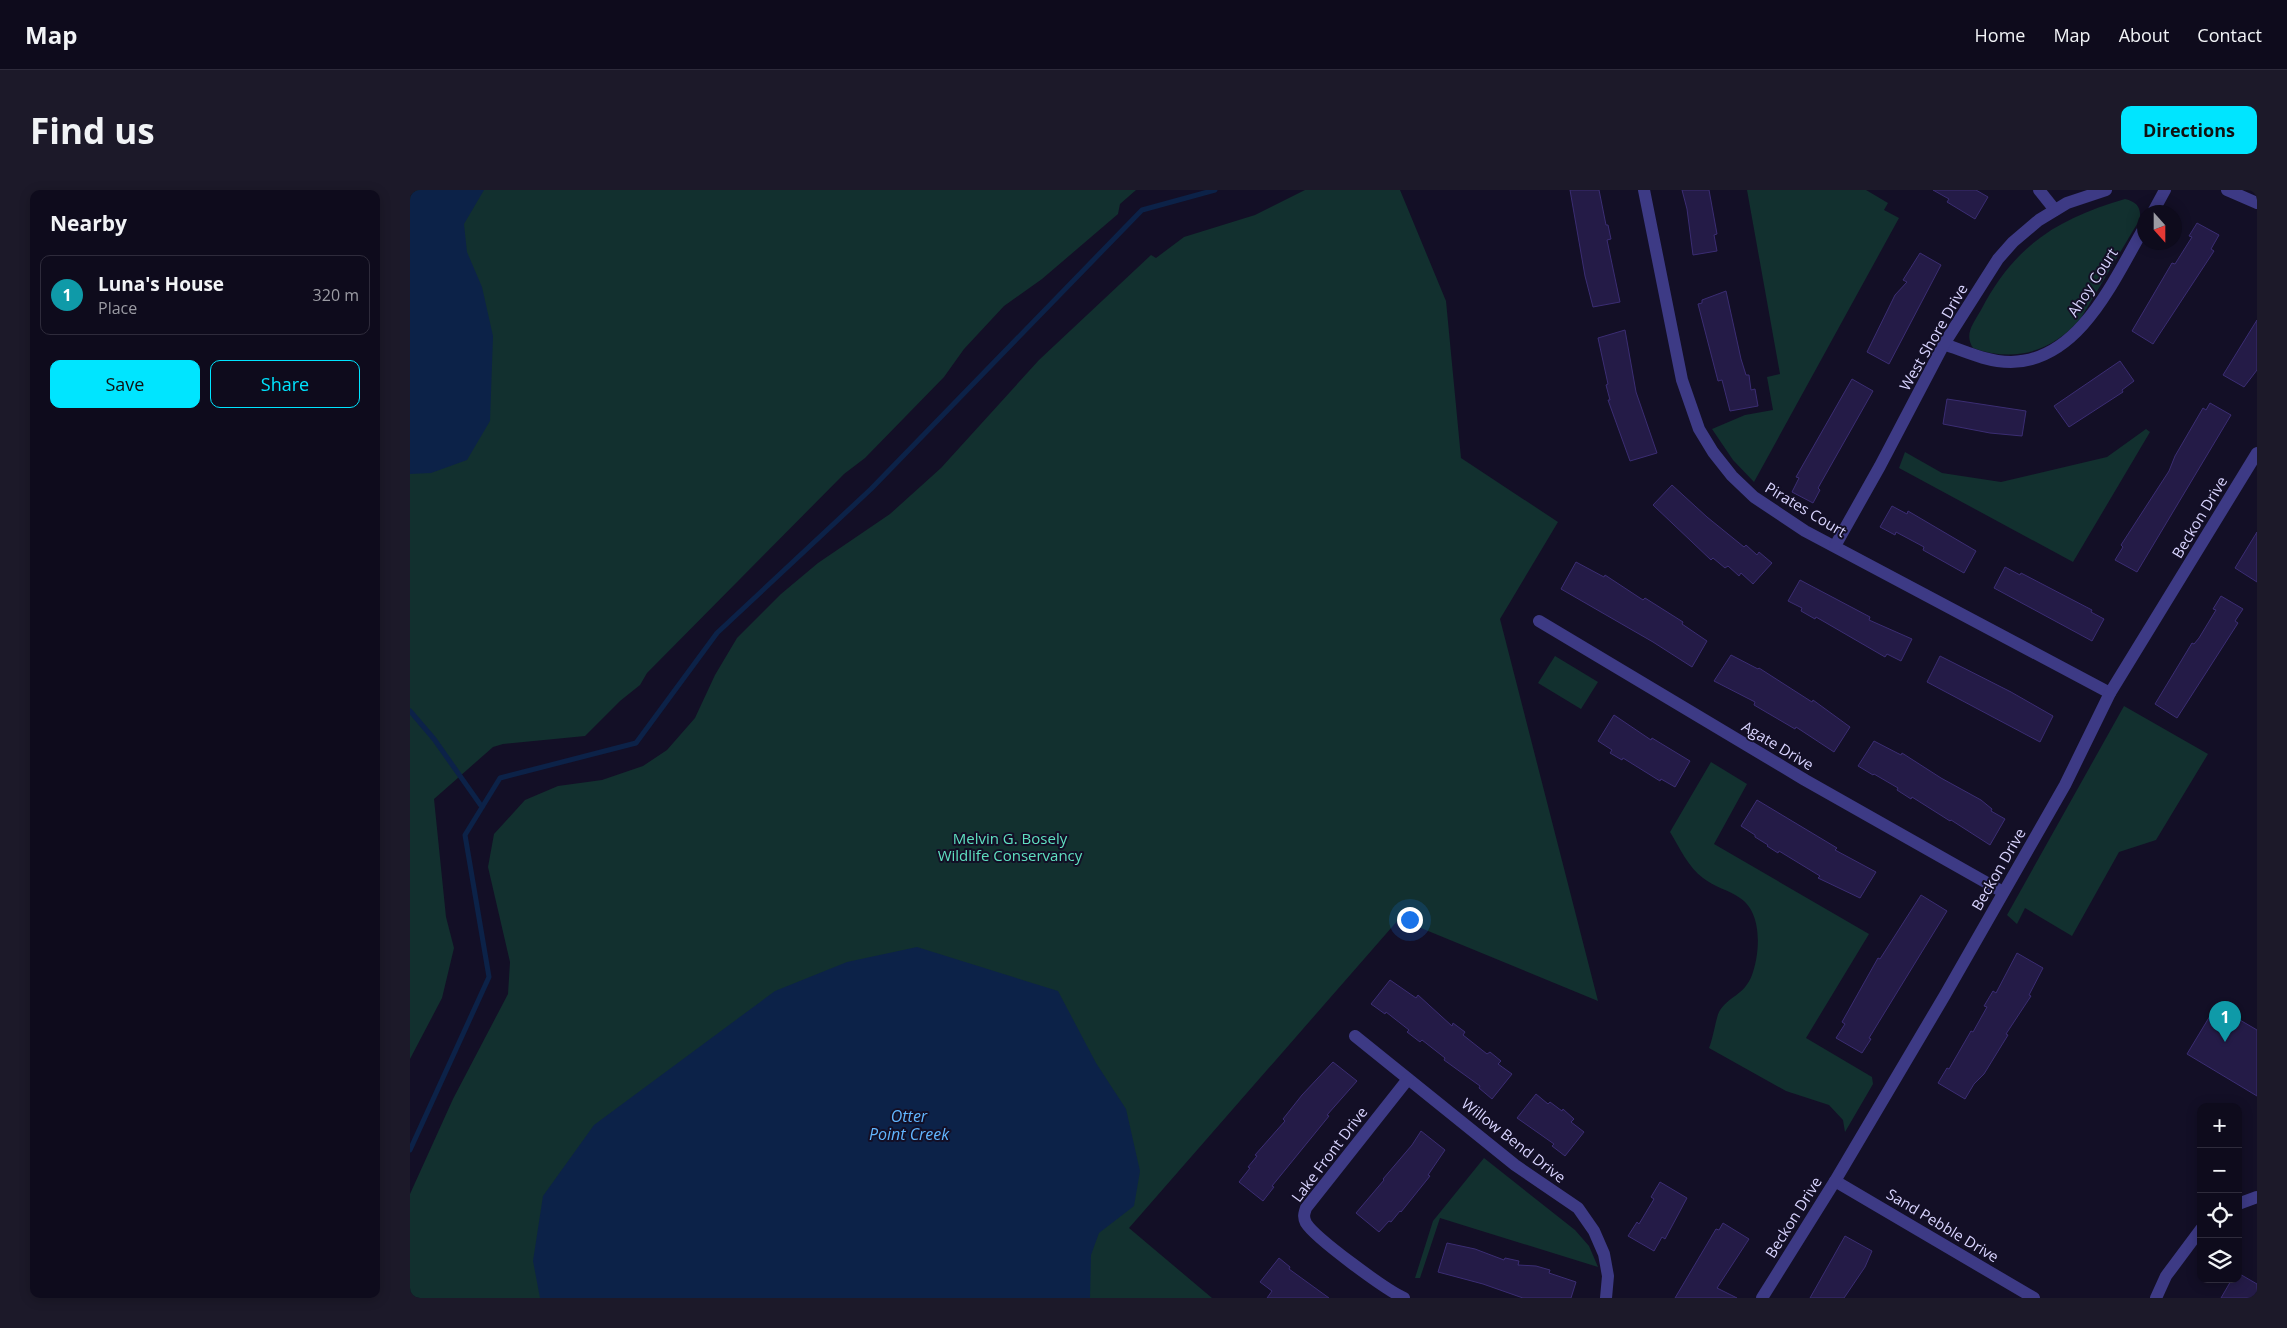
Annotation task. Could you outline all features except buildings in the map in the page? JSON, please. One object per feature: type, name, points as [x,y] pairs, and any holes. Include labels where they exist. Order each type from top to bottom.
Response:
[{"type":"street","name":"Pirates Court","points":[[1644,190],[1682,380],[1699,429],[1713,452],[1732,476],[1754,497],[1783,518],[2110,693]]},
{"type":"street","points":[[2039,190],[2055,210]]},
{"type":"street","name":"West Shore Drive","points":[[1834,546],[1880,466],[1944,344],[1998,259],[2019,236],[2038,220],[2074,200],[2106,190]]},
{"type":"street","points":[[2157,205],[2165,190]]},
{"type":"street","points":[[2228,190],[2257,203]]},
{"type":"street","name":"Ahoy Court","points":[[1944,344],[1988,359],[2011,362],[2034,358],[2068,341],[2086,323],[2137,239]]},
{"type":"street","name":"Beckon Drive","points":[[1762,1298],[1835,1180],[2065,785],[2110,693],[2257,453]]},
{"type":"street","name":"Agate Drive","points":[[1539,621],[1804,780],[2003,892]]},
{"type":"street","name":"Willow Bend Drive","points":[[1355,1036],[1514,1165],[1578,1208],[1594,1231],[1604,1254],[1608,1276],[1606,1298]]},
{"type":"street","name":"Lake Front Drive","points":[[1404,1298],[1375,1280],[1318,1236],[1306,1224],[1304,1216],[1306,1208],[1351,1148],[1408,1079]]},
{"type":"street","name":"Sand Pebble Drive","points":[[1835,1180],[2034,1298]]},
{"type":"street","points":[[2242,1203],[2257,1197]]},
{"type":"street","points":[[2156,1298],[2166,1276],[2197,1234]]},
{"type":"green space","points":[[410,190],[1136,190],[1120,204],[1118,214],[1042,279],[1004,306],[964,349],[944,377],[865,458],[844,474],[647,673],[640,685],[620,701],[585,736],[503,744],[493,747],[434,799],[446,917],[454,948],[442,998],[410,1059]]},
{"type":"green space","name":"Melvin G. Bosely Wildlife Conservancy","points":[[1305,190],[1400,190],[1446,301],[1461,458],[1558,522],[1500,619],[1598,1001],[1399,919],[1129,1228],[1212,1298],[410,1298],[410,1194],[453,1099],[508,994],[510,962],[488,867],[494,834],[525,800],[558,786],[602,780],[643,766],[667,750],[695,718],[715,675],[737,638],[781,594],[818,563],[890,514],[941,468],[1039,360],[1151,255],[1156,258],[1184,237],[1255,215]]},
{"type":"green space","points":[[1747,190],[1866,190],[1888,203],[1884,210],[1899,218],[1754,482],[1733,460],[1712,429],[1745,415],[1773,410],[1767,377],[1780,374]]},
{"type":"green space","points":[[2125,199],[2133,202],[2137,206],[2137,224],[2081,318],[2058,339],[2032,351],[2004,354],[1973,348],[1970,343],[1969,334],[1973,324],[1994,287],[2008,268],[2040,238],[2059,226],[2101,207]]},
{"type":"green space","points":[[2146,429],[2150,432],[2073,562],[1899,468],[1905,452],[1942,473],[2001,482],[2107,457]]},
{"type":"green space","points":[[1555,656],[1598,682],[1581,709],[1538,683]]},
{"type":"green space","points":[[2124,706],[2208,754],[2156,840],[2119,852],[2072,936],[2025,908],[2017,924],[2007,915]]},
{"type":"green space","points":[[1711,762],[1747,784],[1714,844],[1869,934],[1806,1038],[1872,1077],[1873,1084],[1845,1132],[1843,1120],[1829,1105],[1786,1091],[1709,1048],[1719,1012],[1749,982],[1755,966],[1758,945],[1756,923],[1753,913],[1747,905],[1736,895],[1712,884],[1698,874],[1670,832]]},
{"type":"green space","points":[[1484,1158],[1575,1230],[1589,1246],[1598,1267],[1440,1218],[1420,1278],[1415,1278],[1433,1221]]},
{"type":"water","points":[[410,190],[484,190],[464,224],[467,252],[482,287],[493,336],[490,421],[467,460],[431,473],[410,474]]},
{"type":"water","name":"Otter Point Creek","points":[[917,947],[1058,991],[1096,1063],[1126,1109],[1140,1171],[1134,1206],[1099,1233],[1091,1255],[1090,1298],[540,1298],[533,1261],[543,1196],[594,1125],[775,991],[847,962]]},
{"type":"waterway","points":[[410,1150],[489,977],[465,835],[500,778],[636,743],[717,633],[871,489],[1142,210],[1215,190]]},
{"type":"waterway","points":[[410,711],[434,739],[482,807]]},
{"type":"place","name":"Luna's House","points":[[2225,1042]]}]
